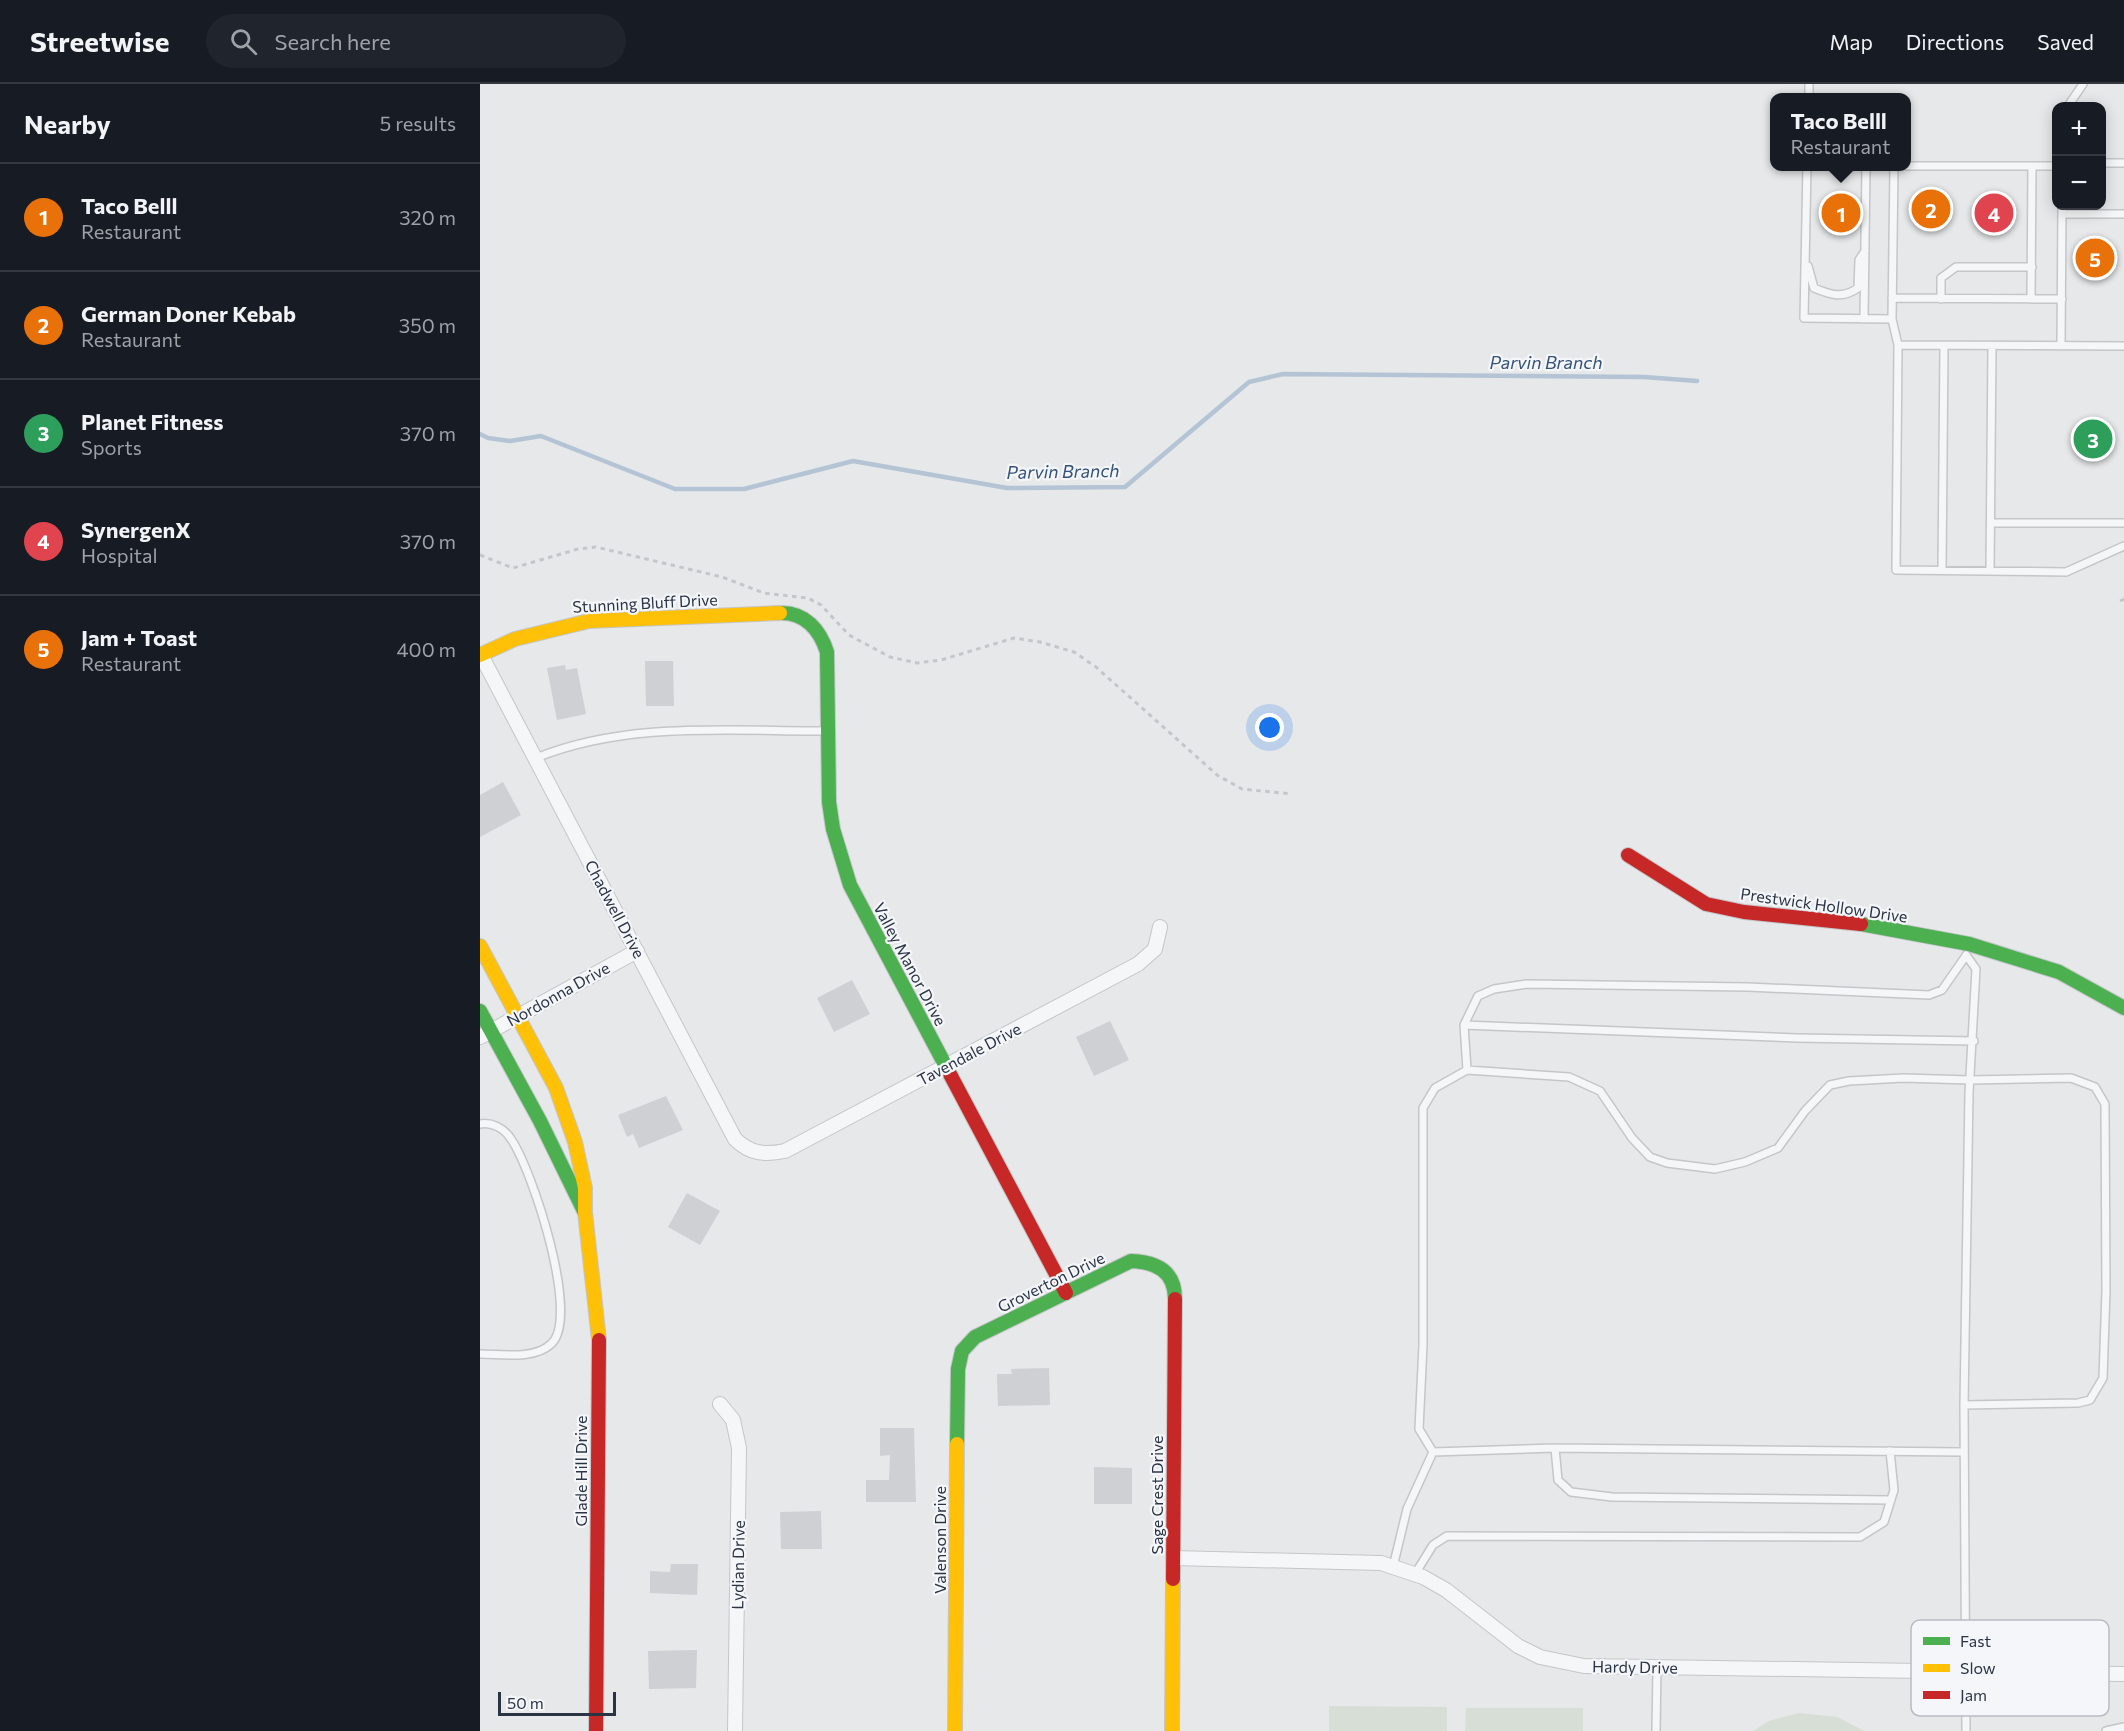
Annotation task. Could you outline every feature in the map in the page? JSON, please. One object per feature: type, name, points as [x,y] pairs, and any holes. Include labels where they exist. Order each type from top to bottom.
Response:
[{"type":"street","name":"Stunning Bluff Drive","points":[[481,655],[515,639],[589,621],[788,613],[815,625]]},
{"type":"street","name":"Valley Manor Drive","points":[[815,625],[823,637],[827,652],[829,802],[833,829],[850,885],[1066,1293]]},
{"type":"street","name":"Chadwell Drive","points":[[481,655],[735,1139],[744,1148],[758,1153]]},
{"type":"street","name":"Prestwick Hollow Drive","points":[[1628,855],[1706,904],[1744,912],[1861,924],[2059,972],[2124,1008]]},
{"type":"street","name":"Tavendale Drive","points":[[758,1153],[785,1151],[1138,964],[1155,949],[1160,927]]},
{"type":"street","name":"Glade Hill Drive","points":[[480,946],[556,1088],[565,1111],[585,1188],[585,1212],[592,1257],[599,1336],[596,1731]]},
{"type":"street","name":"Nordonna Drive","points":[[485,1034],[637,951]]},
{"type":"street","name":"Glade Hill Drive","points":[[480,1011],[485,1034],[540,1121],[585,1212]]},
{"type":"street","name":"Groverton Drive","points":[[962,1351],[975,1337],[1131,1261],[1148,1261],[1161,1265]]},
{"type":"street","name":"Sage Crest Drive","points":[[1161,1265],[1170,1274],[1176,1288],[1172,1731]]},
{"type":"street","name":"Valenson Drive","points":[[955,1731],[958,1369],[962,1351]]},
{"type":"street","name":"Lydian Drive","points":[[720,1404],[734,1420],[740,1448],[735,1731]]},
{"type":"street","name":"Hardy Drive","points":[[1173,1558],[1357,1561],[1393,1567],[1415,1574],[1446,1590],[1518,1646],[1540,1657],[1584,1666],[1911,1671]]},
{"type":"street","name":"Hardy Drive","points":[[2109,1674],[2124,1674]]},
{"type":"lane","points":[[2071,102],[2083,84]]},
{"type":"lane","points":[[2106,163],[2124,164]]},
{"type":"lane","points":[[1911,166],[2052,166]]},
{"type":"lane","points":[[2031,299],[2032,166]]},
{"type":"lane","points":[[1807,171],[1804,318],[1892,319]]},
{"type":"lane","points":[[1864,319],[1866,171]]},
{"type":"lane","points":[[1894,171],[1892,319],[1898,345],[1896,570],[2066,572],[2124,546]]},
{"type":"lane","points":[[2061,346],[2062,210]]},
{"type":"lane","points":[[2101,210],[2124,214]]},
{"type":"lane","points":[[1806,258],[1814,288],[1832,296],[1848,295],[1858,288],[1859,260],[1865,250]]},
{"type":"lane","points":[[1941,299],[1941,278],[1956,267],[2032,267]]},
{"type":"lane","points":[[1892,298],[2061,299]]},
{"type":"lane","points":[[1898,345],[2124,346]]},
{"type":"lane","points":[[1942,570],[1944,346]]},
{"type":"lane","points":[[1990,571],[1992,346]]},
{"type":"lane","points":[[1991,523],[2124,523]]},
{"type":"lane","points":[[536,758],[582,741],[619,735],[729,731],[828,731]]},
{"type":"lane","points":[[1467,1070],[1464,1025],[1478,996],[1494,989],[1527,984],[1748,987],[1929,995],[1942,990],[1967,951]]},
{"type":"lane","points":[[1966,1620],[1964,1405],[1970,1080],[1974,1041],[1976,969],[1967,951]]},
{"type":"lane","points":[[1464,1025],[1797,1038],[1974,1041]]},
{"type":"lane","points":[[1433,1452],[1419,1429],[1423,1345],[1423,1108],[1435,1088],[1467,1070],[1569,1077],[1600,1090],[1632,1138],[1650,1157],[1667,1163],[1715,1169],[1745,1162],[1778,1148],[1805,1111],[1830,1085],[1850,1081],[1903,1078],[1970,1080],[2071,1078],[2095,1087],[2105,1104],[2106,1291],[2103,1378],[2090,1400],[2078,1403],[1964,1405]]},
{"type":"lane","points":[[480,1124],[494,1125],[512,1139],[541,1205],[555,1264],[559,1332],[550,1346],[534,1353],[480,1354]]},
{"type":"lane","points":[[1433,1452],[1555,1448],[1964,1452]]},
{"type":"lane","points":[[1555,1448],[1558,1480],[1570,1492],[1612,1497],[1891,1500]]},
{"type":"lane","points":[[1415,1574],[1433,1545],[1447,1536],[1860,1537],[1884,1522],[1894,1490],[1890,1451]]},
{"type":"lane","points":[[1393,1567],[1407,1509],[1433,1452]]},
{"type":"lane","points":[[1656,1731],[1657,1667]]},
{"type":"lane","points":[[2106,1731],[2124,1727]]},
{"type":"path","points":[[480,555],[513,568],[578,549],[596,547],[722,577],[764,593],[808,598],[820,605],[849,634],[869,647],[890,657],[917,663],[941,660],[1014,638],[1040,642],[1074,652],[1096,667],[1217,775],[1242,789],[1292,794]]},
{"type":"shaded area","points":[[1329,1706],[1447,1707],[1447,1731],[1329,1731]]},
{"type":"shaded area","points":[[1466,1708],[1583,1708],[1583,1731],[1465,1731]]},
{"type":"shaded area","points":[[1799,1713],[1837,1717],[1864,1731],[1753,1731],[1769,1721]]},
{"type":"building","points":[[645,661],[673,661],[674,706],[646,706]]},
{"type":"building","points":[[565,665],[566,670],[577,668],[586,714],[557,720],[547,668]]},
{"type":"building","points":[[503,782],[521,815],[480,837],[480,795]]},
{"type":"building","points":[[852,980],[870,1014],[834,1032],[817,998]]},
{"type":"building","points":[[1110,1021],[1129,1060],[1094,1076],[1076,1037]]},
{"type":"building","points":[[666,1096],[683,1130],[639,1148],[633,1134],[627,1137],[618,1115]]},
{"type":"building","points":[[687,1193],[720,1211],[700,1245],[668,1227]]},
{"type":"building","points":[[1049,1368],[1050,1405],[998,1406],[997,1374],[1012,1374],[1011,1369]]},
{"type":"building","points":[[880,1428],[914,1428],[916,1502],[866,1502],[866,1480],[889,1480],[890,1455],[880,1456]]},
{"type":"building","points":[[1094,1467],[1132,1468],[1132,1504],[1094,1504]]},
{"type":"building","points":[[821,1511],[822,1549],[781,1549],[780,1512]]},
{"type":"building","points":[[671,1564],[698,1564],[697,1595],[650,1593],[650,1571],[670,1572]]},
{"type":"building","points":[[697,1650],[696,1688],[649,1689],[648,1651]]},
{"type":"waterway","name":"Parvin Branch","points":[[480,434],[488,438],[510,441],[541,436],[675,489],[744,489],[853,461],[1007,488],[1125,487],[1249,382],[1283,374],[1644,377],[1697,381]]},
{"type":"traffic: fast","points":[[780,613],[789,613],[804,619],[816,630],[827,652],[829,802],[833,829],[850,885],[951,1076]]},
{"type":"traffic: fast","points":[[1861,924],[1969,944],[2059,972],[2124,1008]]},
{"type":"traffic: fast","points":[[480,1011],[540,1121],[584,1211]]},
{"type":"traffic: fast","points":[[957,1444],[958,1369],[962,1351],[975,1337],[1131,1261],[1156,1266],[1168,1275],[1172,1281],[1175,1299]]},
{"type":"traffic: slow","points":[[480,655],[515,639],[589,621],[780,613]]},
{"type":"traffic: slow","points":[[480,946],[556,1088],[575,1142],[585,1188],[585,1212],[599,1340]]},
{"type":"traffic: slow","points":[[955,1731],[957,1444]]},
{"type":"traffic: slow","points":[[1172,1731],[1173,1579]]},
{"type":"traffic: jam","points":[[1628,855],[1706,904],[1744,912],[1861,924]]},
{"type":"traffic: jam","points":[[951,1076],[1066,1293]]},
{"type":"traffic: jam","points":[[1173,1579],[1175,1299]]},
{"type":"traffic: jam","points":[[596,1731],[599,1340]]},
{"type":"place","name":"German Doner Kebab","points":[[1931,209]]},
{"type":"place","name":"Taco Belll","points":[[1841,213]]},
{"type":"place","name":"SynergenX","points":[[1994,213]]},
{"type":"place","name":"Jam + Toast","points":[[2095,258]]},
{"type":"place","name":"Planet Fitness","points":[[2093,439]]}]
